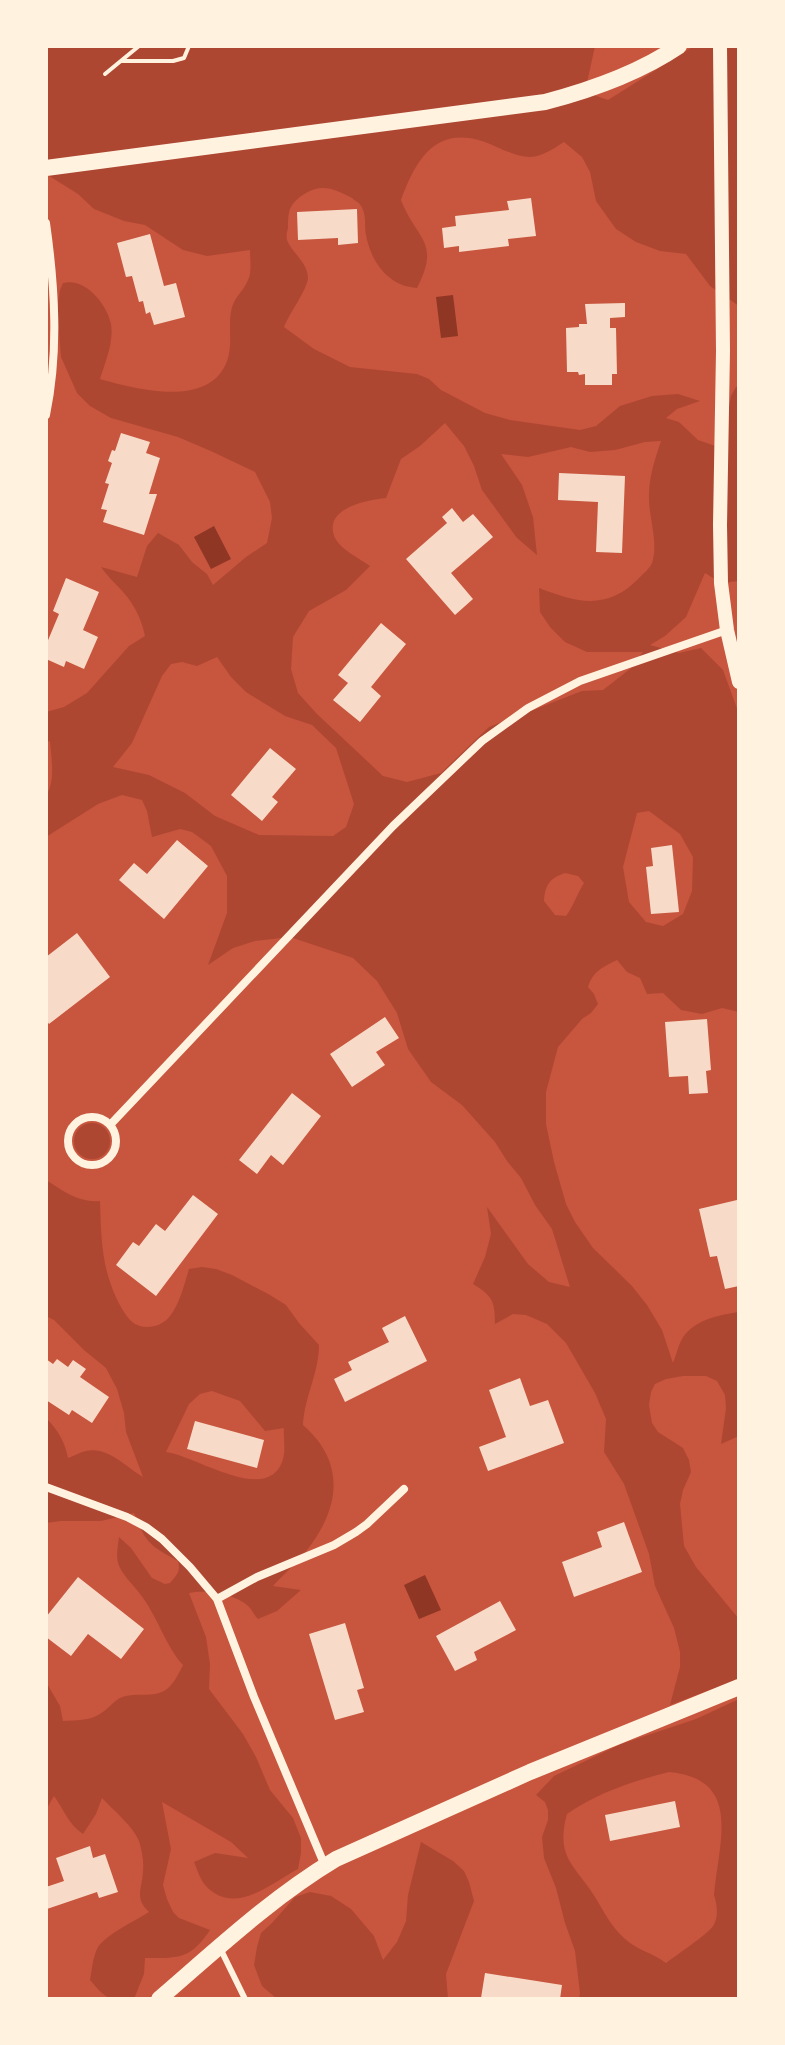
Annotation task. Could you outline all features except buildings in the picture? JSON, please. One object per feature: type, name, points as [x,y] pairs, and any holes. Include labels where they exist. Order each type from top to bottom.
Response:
[{"type":"main road","points":[[46,168],[545,102],[584,92],[647,65],[679,46]]},
{"type":"main road","points":[[159,1999],[266,1907],[336,1859],[530,1772],[739,1687]]},
{"type":"street","points":[[720,46],[723,351],[721,583],[727,630],[739,682]]},
{"type":"street","points":[[46,223],[52,262],[55,333],[46,415]]},
{"type":"street","points":[[110,1125],[393,826],[482,741],[528,708],[580,681],[727,630]]},
{"type":"street","points":[[98,1118],[110,1125],[116,1141],[111,1156],[97,1165],[89,1165],[74,1157],[70,1151],[69,1136],[77,1123],[83,1119],[98,1118]]},
{"type":"street","points":[[46,1487],[146,1527],[190,1567],[217,1599],[254,1697],[325,1866]]},
{"type":"street","points":[[217,1599],[257,1577],[334,1545],[367,1524],[404,1489]]},
{"type":"lane","points":[[219,1947],[245,1999]]},
{"type":"path","points":[[105,74],[139,46]]},
{"type":"path","points":[[122,61],[173,61],[184,58],[189,46]]},
{"type":"shaded area","points":[[46,46],[595,46],[585,92],[608,100],[694,46],[739,46],[739,306],[710,286],[686,254],[660,251],[636,242],[616,229],[596,201],[590,172],[582,157],[564,142],[543,154],[530,157],[465,138],[439,143],[429,151],[413,173],[401,200],[427,250],[424,272],[417,288],[398,283],[382,271],[368,245],[363,209],[352,198],[324,188],[312,190],[293,203],[289,211],[287,238],[308,278],[284,327],[314,349],[350,367],[417,374],[485,413],[510,420],[580,430],[596,426],[620,406],[652,396],[678,394],[700,401],[677,409],[666,418],[679,422],[698,440],[721,448],[731,396],[739,386],[739,581],[721,583],[705,573],[686,617],[650,645],[679,653],[701,648],[723,670],[739,714],[739,1012],[722,1008],[702,1014],[681,1010],[663,993],[647,994],[640,978],[627,972],[617,960],[603,967],[588,987],[598,1004],[558,1047],[546,1092],[546,1124],[566,1204],[575,1222],[593,1248],[647,1305],[662,1330],[673,1363],[682,1339],[693,1327],[715,1317],[739,1312],[739,1436],[721,1444],[725,1395],[717,1381],[706,1376],[683,1376],[655,1384],[649,1405],[652,1423],[658,1432],[683,1448],[689,1460],[691,1472],[680,1504],[684,1546],[696,1567],[739,1619],[739,1679],[670,1705],[680,1667],[680,1652],[674,1628],[655,1586],[649,1554],[624,1484],[604,1452],[606,1419],[595,1393],[566,1343],[547,1324],[526,1315],[513,1314],[495,1324],[492,1300],[473,1284],[491,1234],[487,1207],[528,1264],[549,1282],[570,1287],[552,1229],[495,1142],[462,1105],[431,1082],[408,1049],[397,1013],[377,981],[353,958],[290,937],[255,941],[233,948],[208,965],[227,913],[227,876],[211,846],[192,832],[180,829],[152,837],[142,800],[122,795],[98,804],[46,837],[46,795],[52,769],[50,741],[46,742],[46,712],[64,707],[87,693],[129,646],[145,636],[131,603],[101,567],[137,577],[147,546],[158,533],[179,545],[192,562],[207,574],[213,585],[267,543],[272,518],[270,502],[255,472],[178,437],[111,418],[90,406],[77,393],[61,357],[57,307],[63,283],[71,282],[94,294],[109,316],[112,331],[110,345],[100,379],[170,392],[205,385],[218,376],[227,361],[231,312],[249,277],[250,250],[207,256],[183,250],[145,225],[124,221],[94,209],[78,194],[46,174]],"holes":[[[445,423],[464,446],[482,490],[517,538],[537,555],[533,517],[522,485],[501,454],[528,457],[571,447],[590,452],[615,450],[661,441],[649,488],[654,555],[648,569],[628,588],[604,599],[580,600],[539,588],[540,612],[565,642],[587,652],[643,652],[630,669],[603,690],[582,691],[489,727],[441,773],[407,782],[383,776],[317,714],[298,693],[291,669],[293,637],[309,611],[346,590],[370,566],[346,550],[335,538],[335,519],[348,508],[386,498],[401,459]],[[217,657],[246,692],[285,716],[312,725],[336,748],[354,804],[346,827],[333,836],[259,835],[215,816],[185,793],[149,775],[113,767],[132,743],[162,676],[171,664],[182,662],[197,666]],[[649,811],[680,834],[693,857],[692,891],[683,914],[663,926],[646,922],[629,902],[623,867],[637,813]],[[560,875],[578,876],[584,883],[566,916],[555,915],[544,901],[549,883]]]},
{"type":"shaded area","points":[[453,295],[458,336],[441,338],[436,297]]},
{"type":"shaded area","points":[[214,526],[231,559],[211,569],[194,537]]},
{"type":"shaded area","points":[[92,1123],[105,1128],[110,1141],[105,1154],[92,1159],[79,1154],[74,1141],[79,1128]]},
{"type":"shaded area","points":[[46,1180],[78,1198],[100,1201],[107,1272],[121,1308],[135,1324],[151,1327],[166,1320],[179,1300],[189,1269],[202,1267],[232,1275],[286,1305],[319,1345],[303,1425],[325,1451],[331,1465],[333,1494],[324,1524],[315,1539],[273,1586],[301,1590],[277,1611],[258,1619],[238,1599],[213,1592],[189,1593],[206,1637],[210,1664],[209,1689],[243,1734],[270,1790],[293,1818],[301,1838],[298,1869],[252,1895],[228,1898],[216,1894],[203,1883],[194,1862],[215,1853],[248,1858],[231,1842],[162,1802],[171,1849],[163,1885],[167,1899],[179,1918],[210,1930],[189,1952],[166,1958],[145,1958],[144,1974],[134,1999],[109,1997],[90,1980],[95,1954],[102,1942],[149,1912],[140,1898],[143,1868],[140,1845],[132,1829],[102,1798],[83,1834],[70,1822],[54,1796],[46,1810],[46,1682],[60,1706],[63,1721],[91,1718],[122,1697],[155,1694],[167,1689],[183,1665],[146,1602],[120,1567],[117,1557],[119,1537],[131,1548],[152,1578],[165,1584],[176,1575],[179,1564],[150,1542],[134,1513],[101,1521],[46,1523],[46,1418],[60,1436],[68,1458],[86,1451],[102,1452],[143,1477],[126,1432],[117,1389],[106,1368],[46,1316]],"holes":[[[212,1391],[240,1401],[265,1431],[284,1428],[284,1455],[275,1473],[263,1479],[247,1479],[166,1452],[189,1404],[200,1394]]]},
{"type":"shaded area","points":[[425,1575],[441,1610],[419,1619],[404,1585]]},
{"type":"shaded area","points":[[739,1699],[739,1999],[579,1999],[575,1951],[544,1858],[542,1837],[548,1810],[545,1802],[536,1795],[554,1776],[621,1744],[696,1719]],"holes":[[[669,1772],[693,1777],[708,1787],[717,1801],[721,1817],[714,1895],[717,1915],[710,1930],[666,1963],[629,1942],[611,1924],[569,1860],[565,1851],[564,1829],[567,1814],[616,1788]]]},
{"type":"shaded area","points":[[421,1842],[464,1871],[474,1901],[446,1974],[448,1999],[277,1999],[262,1986],[254,1965],[261,1933],[295,1897],[310,1892],[331,1896],[351,1909],[374,1936],[383,1960],[397,1942],[406,1921],[408,1895]]}]
